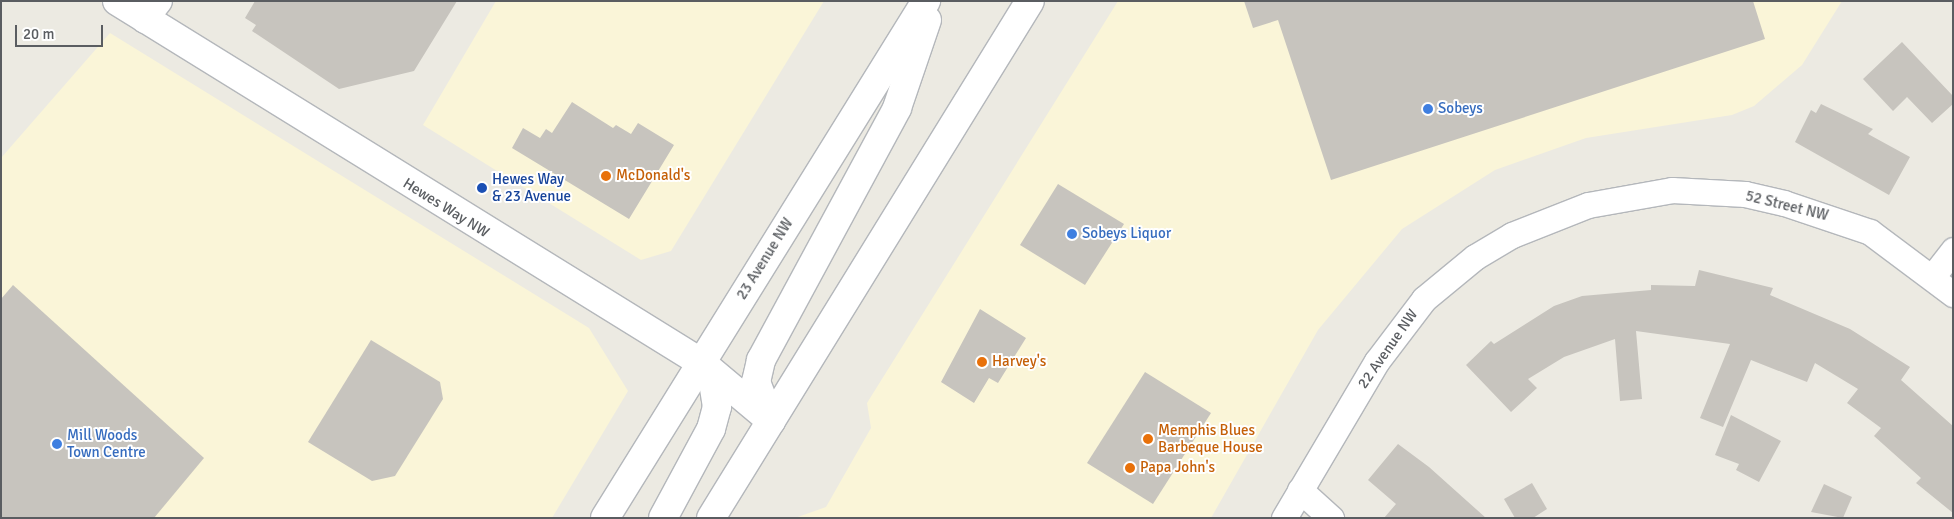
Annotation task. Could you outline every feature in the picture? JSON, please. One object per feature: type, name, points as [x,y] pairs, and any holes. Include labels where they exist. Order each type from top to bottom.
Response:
[{"type":"main road","name":"Hewes Way NW","points":[[117,1],[151,10],[702,362],[771,421]]},
{"type":"main road","name":"23 Avenue NW","points":[[605,518],[926,1]]},
{"type":"main road","points":[[771,421],[756,382],[761,360],[897,108],[934,1]]},
{"type":"main road","points":[[710,518],[1030,1]]},
{"type":"main road","points":[[663,518],[711,429],[717,407],[712,377],[702,362]]},
{"type":"street","name":"52 Street NW","points":[[1624,196],[1708,190],[1817,211],[1870,232],[1933,276],[1953,294]]},
{"type":"street","name":"22 Avenue NW","points":[[1284,518],[1390,340],[1424,300],[1475,258],[1512,235],[1624,196]]},
{"type":"street","points":[[1933,276],[1953,250]]},
{"type":"street","points":[[1300,490],[1331,518]]},
{"type":"shaded area","points":[[496,1],[824,1],[671,251],[641,260],[423,125]]},
{"type":"shaded area","points":[[1118,1],[1842,1],[1802,65],[1754,106],[1732,115],[1586,138],[1495,170],[1402,229],[1318,330],[1211,518],[795,518],[826,507],[871,428],[867,403]]},
{"type":"shaded area","points":[[110,33],[589,328],[628,391],[552,518],[1,518],[1,158]]},
{"type":"building","points":[[255,1],[457,1],[414,71],[339,89],[252,31],[256,25],[245,18]]},
{"type":"building","name":"Sobeys","points":[[1244,1],[1753,1],[1765,39],[1331,180],[1278,20],[1253,28]]},
{"type":"building","points":[[1902,42],[1953,96],[1953,104],[1932,123],[1907,97],[1893,111],[1863,79]]},
{"type":"building","name":"McDonald's","points":[[572,102],[613,128],[616,125],[631,134],[638,123],[674,145],[629,219],[512,148],[523,128],[540,138],[546,129],[552,133]]},
{"type":"building","points":[[1821,104],[1873,129],[1868,134],[1910,157],[1889,195],[1795,142],[1811,110],[1816,113]]},
{"type":"building","name":"Sobeys Liquor","points":[[1058,184],[1124,224],[1085,285],[1020,245]]},
{"type":"building","points":[[1699,270],[1773,288],[1770,295],[1850,329],[1910,367],[1901,380],[1953,426],[1953,513],[1916,483],[1921,478],[1874,436],[1881,428],[1847,403],[1858,389],[1815,363],[1807,382],[1751,360],[1723,427],[1700,418],[1730,344],[1636,331],[1642,399],[1620,401],[1615,339],[1564,357],[1528,379],[1537,388],[1511,412],[1466,365],[1491,341],[1494,344],[1554,306],[1582,296],[1651,290],[1651,285],[1695,286]]},
{"type":"building","points":[[13,285],[204,458],[154,518],[1,518],[1,299]]},
{"type":"building","name":"Harvey's","points":[[980,309],[1026,338],[998,383],[989,378],[974,403],[941,382]]},
{"type":"building","points":[[371,340],[440,382],[443,399],[395,476],[372,481],[308,442]]},
{"type":"building","points":[[1145,372],[1211,413],[1153,504],[1087,463]]},
{"type":"building","points":[[1731,415],[1781,441],[1759,482],[1736,470],[1739,464],[1715,455]]},
{"type":"building","points":[[1398,444],[1429,467],[1486,518],[1384,518],[1396,504],[1368,480]]},
{"type":"building","points":[[1532,483],[1547,509],[1533,518],[1515,518],[1504,499]]},
{"type":"building","points":[[1824,484],[1852,497],[1843,518],[1811,512]]},
{"type":"place","name":"Sobeys","points":[[1428,109]]},
{"type":"place","name":"McDonald's","points":[[606,176]]},
{"type":"place","name":"Hewes Way & 23 Avenue","points":[[482,188]]},
{"type":"place","name":"Sobeys Liquor","points":[[1072,234]]},
{"type":"place","name":"Harvey's","points":[[982,362]]},
{"type":"place","name":"Memphis Blues Barbeque House","points":[[1148,439]]},
{"type":"place","name":"Mill Woods Town Centre","points":[[57,444]]},
{"type":"place","name":"Papa John's","points":[[1130,468]]}]
